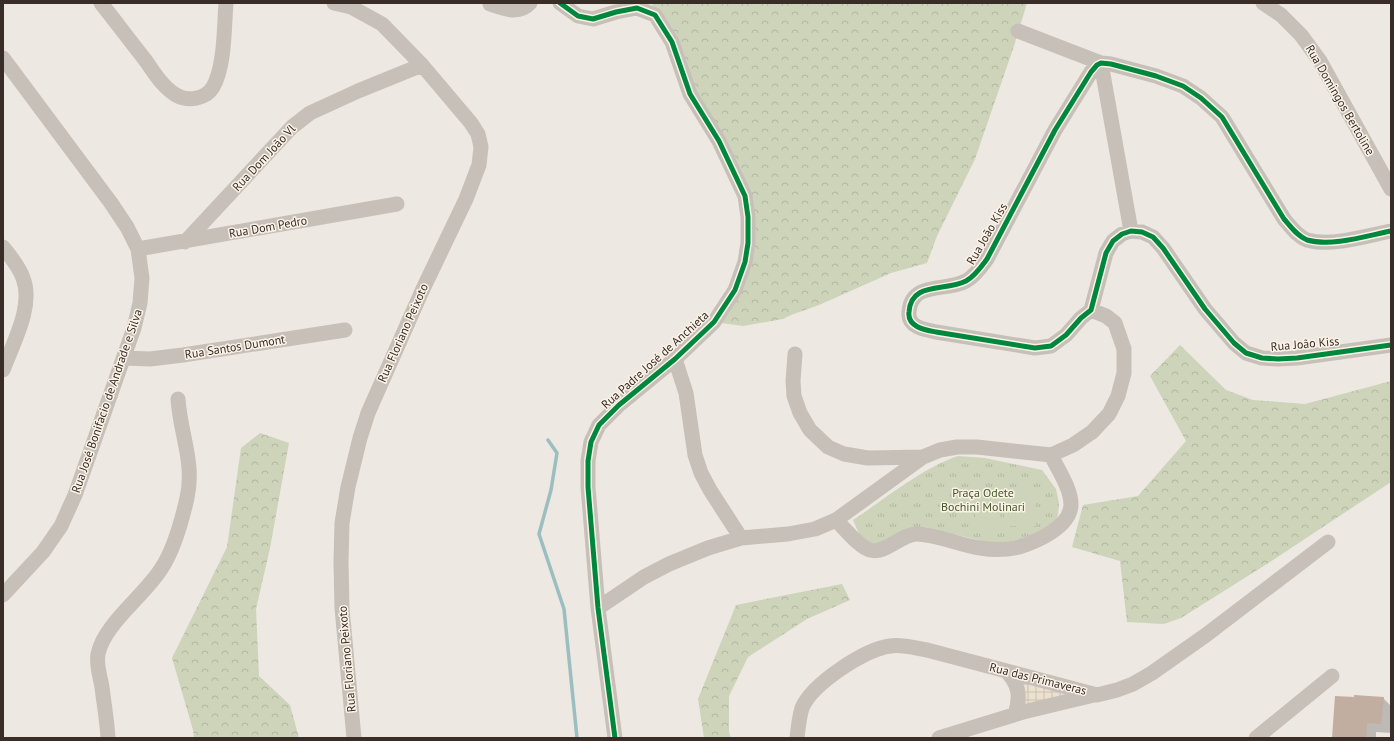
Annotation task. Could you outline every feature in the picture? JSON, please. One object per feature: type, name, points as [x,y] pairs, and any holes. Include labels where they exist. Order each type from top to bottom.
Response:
[{"type":"street","points":[[101,3],[163,83],[175,95],[182,98],[195,99],[204,96],[213,88],[218,76],[222,51],[226,3]]},
{"type":"street","name":"Rua Floriano Peixoto","points":[[334,3],[351,7],[382,24],[422,65],[471,123],[478,134],[481,147],[480,165],[466,199],[422,291],[368,413],[360,438],[348,487],[342,523],[342,608],[354,738]]},
{"type":"street","points":[[490,4],[514,11],[524,9],[530,3]]},
{"type":"street","name":"Rua Padre José de Anchieta","points":[[560,3],[578,16],[593,20],[616,12],[637,8],[655,15],[672,42],[690,94],[719,141],[745,196],[748,217],[748,243],[745,262],[735,290],[714,322],[675,359],[618,405],[599,425],[591,442],[588,461],[588,487],[598,608],[615,738]]},
{"type":"street","name":"Rua Domingos Bertoline","points":[[1263,3],[1281,15],[1301,35],[1320,61],[1391,189]]},
{"type":"street","points":[[1018,31],[1101,63],[1111,64],[1156,76],[1183,86],[1201,98],[1222,117],[1284,219],[1294,232],[1306,240],[1324,242],[1343,240],[1391,231]]},
{"type":"street","name":"Rua José Bonifacio de Andrade e Silva","points":[[3,58],[111,203],[127,228],[138,250],[142,278],[140,303],[134,328],[75,495],[61,526],[44,552],[3,595]]},
{"type":"street","points":[[1101,63],[1131,231]]},
{"type":"street","name":"Rua João Kiss","points":[[1101,63],[1090,72],[1055,130],[987,259],[976,273],[956,286],[924,290],[915,295],[909,305],[908,315],[912,324],[936,332],[1036,348],[1052,346],[1066,335],[1090,310],[1106,253],[1113,241],[1122,234],[1131,231],[1142,232],[1153,237],[1163,248],[1205,309],[1234,343],[1246,353],[1262,358],[1291,358],[1391,344]]},
{"type":"street","name":"Rua Dom João Vl","points":[[185,242],[292,127],[310,113],[358,91],[422,65]]},
{"type":"street","name":"Rua Dom Pedro","points":[[138,250],[397,204]]},
{"type":"street","points":[[3,247],[12,258],[23,277],[27,290],[26,306],[21,324],[3,370]]},
{"type":"street","points":[[598,608],[644,577],[669,564],[708,548],[741,538],[788,534],[815,529],[836,520],[924,457],[940,450],[957,447],[976,447],[1051,455],[1073,445],[1092,432],[1109,414],[1118,396],[1124,373],[1124,349],[1115,323],[1106,316],[1090,310]]},
{"type":"street","name":"Rua Santos Dumont","points":[[124,358],[150,359],[183,356],[346,330]]},
{"type":"street","points":[[795,354],[793,381],[794,396],[800,413],[810,430],[828,447],[844,454],[868,458],[924,457]]},
{"type":"street","points":[[675,359],[686,393],[695,455],[701,473],[710,490],[741,538]]},
{"type":"street","points":[[108,738],[98,654],[103,640],[111,627],[146,590],[162,568],[175,539],[187,498],[190,480],[190,463],[178,411],[178,399]]},
{"type":"street","points":[[836,520],[863,546],[874,551],[882,549],[914,534],[935,536],[981,548],[999,550],[1019,547],[1048,534],[1063,524],[1070,515],[1071,505],[1069,493],[1051,455]]},
{"type":"street","name":"Rua das Primaveras","points":[[798,738],[799,722],[803,707],[812,693],[827,678],[857,659],[878,649],[891,646],[908,646],[927,650],[1097,695],[1133,684],[1152,674],[1328,542]]},
{"type":"street","points":[[1006,672],[1016,684],[1018,704],[1015,714]]},
{"type":"street","points":[[1256,738],[1274,731],[1332,676]]},
{"type":"street","points":[[939,738],[1015,714],[1097,695]]},
{"type":"green space","points":[[652,3],[1027,3],[1014,46],[975,159],[937,236],[927,263],[891,273],[819,305],[783,319],[743,326],[714,322],[735,290],[748,217],[655,15]]},
{"type":"green space","points":[[1180,345],[1226,390],[1253,400],[1305,404],[1391,381],[1391,482],[1270,562],[1181,618],[1164,624],[1127,622],[1120,561],[1072,547],[1083,505],[1138,496],[1186,441],[1150,376]]},
{"type":"green space","points":[[260,433],[289,443],[270,548],[256,609],[259,676],[290,705],[299,738],[194,738],[172,658],[227,547],[241,448]]},
{"type":"green space","name":"Praça Odete Bochini Molinari","points":[[958,456],[985,458],[1042,470],[1056,489],[1059,503],[1058,515],[1055,523],[1046,529],[1020,539],[1001,543],[982,541],[926,527],[915,528],[885,544],[863,543],[853,520],[917,476],[944,461]]},
{"type":"green space","points":[[976,489],[1001,489],[1000,534],[975,533]]},
{"type":"green space","points":[[1007,489],[1036,490],[1035,526],[1005,526]]},
{"type":"green space","points":[[842,584],[850,600],[807,619],[748,657],[729,696],[729,732],[731,738],[704,738],[698,699],[736,605]]},
{"type":"shaded area","points":[[1019,679],[1078,694],[1025,707]]},
{"type":"building","points":[[1354,695],[1384,697],[1381,724],[1367,723],[1366,738],[1332,738],[1335,696],[1354,697]]},
{"type":"waterway","points":[[548,440],[557,453],[551,490],[539,534],[564,609],[577,738]]},
{"type":"cycle path","points":[[560,3],[578,16],[593,19],[616,12],[637,8],[655,15],[672,42],[690,94],[719,141],[745,196],[748,217],[748,243],[745,262],[735,290],[714,322],[675,359],[619,405],[599,425],[591,442],[588,461],[588,487],[598,608],[615,738]]},
{"type":"cycle path","points":[[1391,231],[1338,242],[1316,242],[1303,238],[1294,231],[1284,219],[1222,117],[1201,98],[1183,86],[1156,76],[1111,64],[1101,63],[1091,72],[1055,130],[987,259],[975,274],[966,281],[922,291],[911,302],[909,312],[911,321],[918,327],[927,330],[1035,348],[1051,346],[1066,335],[1081,318],[1091,310],[1106,253],[1113,241],[1122,234],[1131,231],[1142,232],[1153,237],[1163,248],[1205,309],[1234,343],[1246,353],[1262,358],[1297,358],[1391,345]]}]
